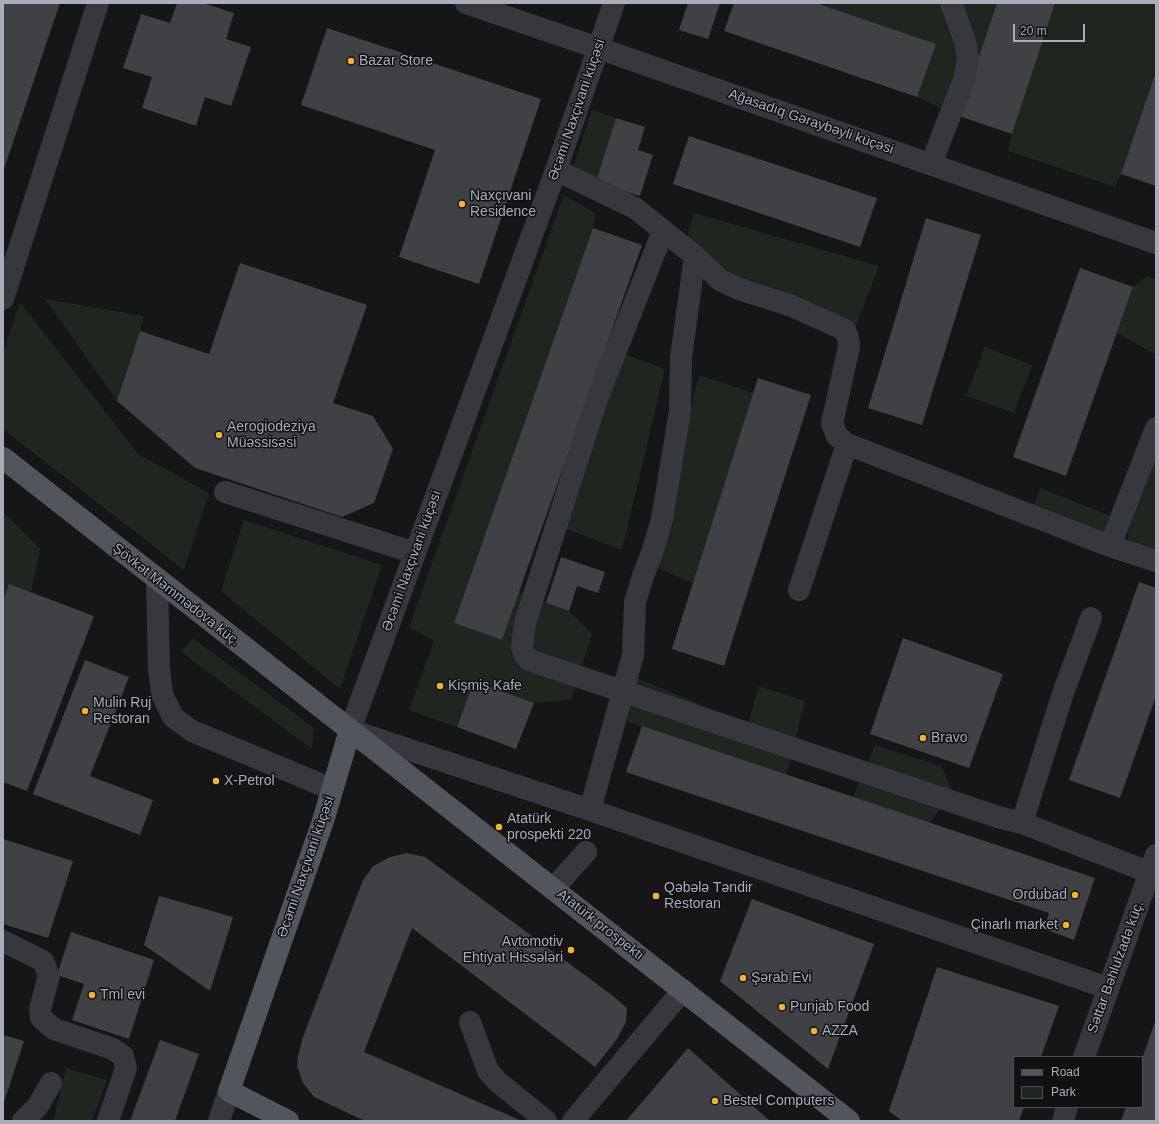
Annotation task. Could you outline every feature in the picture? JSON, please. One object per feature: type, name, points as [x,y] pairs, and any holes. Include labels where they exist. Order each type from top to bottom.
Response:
[{"type":"main road","name":"Şövkət Məmmədova küç.","points":[[3,458],[350,730]]},
{"type":"main road","name":"Əcəmi Naxçivani küçəsi","points":[[230,1091],[323,821],[350,730]]},
{"type":"main road","name":"Atatürk prospekti","points":[[350,730],[849,1121]]},
{"type":"main road","points":[[230,1091],[277,1118]]},
{"type":"street","points":[[3,299],[98,3]]},
{"type":"street","name":"Ağasadıq Gəraybəyli küçəsi","points":[[466,3],[1156,243]]},
{"type":"street","name":"Əcəmi Naxçivani küçəsi","points":[[350,730],[556,170],[614,3]]},
{"type":"street","points":[[931,164],[965,77],[968,58],[965,41],[951,3]]},
{"type":"street","points":[[556,170],[635,208],[695,256],[720,280],[739,289],[792,306],[845,330],[849,347],[832,424],[837,436],[847,444],[1110,546],[1156,562]]},
{"type":"street","points":[[663,231],[596,399],[525,623],[522,647],[524,654],[529,660],[1154,868]]},
{"type":"street","points":[[590,810],[633,655],[635,602],[662,519],[680,411],[681,358],[695,256]]},
{"type":"street","points":[[1110,546],[1156,428]]},
{"type":"street","points":[[799,590],[847,444]]},
{"type":"street","points":[[225,492],[415,553]]},
{"type":"street","points":[[157,580],[159,668],[162,694],[173,717],[192,731],[332,789]]},
{"type":"street","points":[[1022,823],[1063,693],[1091,618]]},
{"type":"street","points":[[350,730],[590,810],[1108,988]]},
{"type":"street","points":[[553,889],[586,852]]},
{"type":"street","name":"Səttar Bəhlulzadə küç.","points":[[1084,1056],[1108,988],[1154,868]]},
{"type":"street","points":[[3,941],[43,962],[49,976],[40,1009],[41,1018],[54,1029],[113,1049],[123,1056],[126,1068],[108,1121]]},
{"type":"street","points":[[573,1121],[683,990]]},
{"type":"street","points":[[470,1022],[488,1071],[497,1081],[546,1121]]},
{"type":"street","points":[[22,1121],[38,1106],[51,1083]]},
{"type":"street","name":"Əcəmi Naxçivani küçəsi","points":[[219,1121],[230,1091]]},
{"type":"street","points":[[1063,1121],[1067,1108]]},
{"type":"green space","points":[[816,3],[997,3],[959,116],[917,97],[935,44]]},
{"type":"green space","points":[[1055,3],[1156,3],[1156,70],[1121,174],[1115,187],[1008,151],[1012,134]]},
{"type":"green space","points":[[592,110],[616,118],[596,182],[572,171]]},
{"type":"green space","points":[[564,195],[595,213],[593,228],[454,623],[502,640],[519,592],[569,611],[592,634],[571,700],[534,703],[474,681],[457,727],[409,710],[434,641],[409,627]]},
{"type":"green space","points":[[694,213],[879,266],[854,331],[728,276],[686,240]]},
{"type":"green space","points":[[1147,276],[1156,280],[1156,355],[1117,333],[1133,287]]},
{"type":"green space","points":[[45,299],[144,316],[117,401]]},
{"type":"green space","points":[[20,302],[138,454],[209,493],[184,570],[3,429],[3,353]]},
{"type":"green space","points":[[985,347],[1032,365],[1014,413],[966,396]]},
{"type":"green space","points":[[619,352],[665,369],[622,550],[558,526]]},
{"type":"green space","points":[[699,375],[754,393],[693,583],[653,566]]},
{"type":"green space","points":[[1156,457],[1156,550],[1127,540],[1134,509]]},
{"type":"green space","points":[[1040,488],[1111,516],[1104,534],[1033,509]]},
{"type":"green space","points":[[3,512],[40,549],[31,593],[9,585],[3,600]]},
{"type":"green space","points":[[244,520],[382,565],[340,689],[221,591]]},
{"type":"green space","points":[[193,638],[314,728],[312,749],[181,652]]},
{"type":"green space","points":[[634,677],[697,703],[704,713],[747,727],[759,686],[805,701],[786,775],[623,720]]},
{"type":"green space","points":[[875,745],[941,766],[952,790],[930,823],[853,797]]},
{"type":"green space","points":[[66,1068],[107,1080],[92,1121],[53,1121]]},
{"type":"building","points":[[3,3],[60,3],[3,172]]},
{"type":"building","points":[[177,3],[203,3],[234,13],[226,39],[251,47],[231,106],[205,97],[196,126],[142,108],[152,77],[123,68],[141,14],[170,23]]},
{"type":"building","points":[[688,3],[720,3],[708,39],[679,30]]},
{"type":"building","points":[[734,3],[816,3],[936,44],[917,97],[724,31]]},
{"type":"building","points":[[997,3],[1055,3],[1012,134],[959,116]]},
{"type":"building","name":"Naxçıvani Residence","points":[[327,28],[541,99],[479,284],[399,257],[435,150],[301,105]]},
{"type":"building","points":[[1156,71],[1156,186],[1121,174]]},
{"type":"building","points":[[616,118],[645,127],[638,150],[653,155],[640,196],[596,182]]},
{"type":"building","points":[[689,136],[877,198],[860,247],[673,184]]},
{"type":"building","points":[[926,218],[981,235],[922,425],[868,408]]},
{"type":"building","points":[[593,228],[642,245],[502,640],[454,623]]},
{"type":"building","points":[[240,263],[367,305],[333,403],[373,416],[393,449],[374,503],[342,517],[195,468],[117,401],[140,331],[209,354]]},
{"type":"building","points":[[1080,268],[1133,287],[1066,476],[1013,457]]},
{"type":"building","points":[[758,378],[811,395],[724,666],[672,649]]},
{"type":"building","points":[[561,557],[605,572],[598,593],[577,586],[569,611],[546,603]]},
{"type":"building","points":[[1139,582],[1156,588],[1156,696],[1120,798],[1069,780]]},
{"type":"building","points":[[9,584],[94,616],[27,791],[3,782],[3,600]]},
{"type":"building","points":[[903,638],[1003,674],[969,768],[870,734]]},
{"type":"building","points":[[85,660],[129,677],[90,776],[153,800],[140,835],[33,794]]},
{"type":"building","points":[[474,681],[534,703],[516,749],[457,727]]},
{"type":"building","points":[[642,726],[1095,878],[1074,940],[1044,929],[1049,913],[626,772]]},
{"type":"building","points":[[3,839],[73,861],[48,938],[3,924]]},
{"type":"building","points":[[407,853],[425,857],[613,996],[627,1008],[626,1022],[617,1039],[595,1067],[412,928],[364,1052],[522,1121],[365,1121],[314,1097],[303,1083],[297,1066],[303,1037],[363,880],[373,866],[390,857]]},
{"type":"building","points":[[159,896],[233,917],[210,991],[144,945]]},
{"type":"building","points":[[752,899],[874,944],[828,1069],[720,981]]},
{"type":"building","points":[[71,932],[154,960],[129,1039],[72,1020],[84,984],[57,975]]},
{"type":"building","points":[[937,967],[1059,1006],[1041,1056],[1013,1056],[1013,1108],[1024,1108],[1019,1121],[902,1121],[889,1111]]},
{"type":"building","points":[[1156,1019],[1156,1121],[1121,1121],[1126,1108],[1143,1108],[1143,1056]]},
{"type":"building","points":[[3,1035],[24,1041],[3,1105]]},
{"type":"building","points":[[160,1040],[199,1054],[175,1121],[130,1121]]},
{"type":"building","points":[[688,1048],[770,1121],[626,1121]]},
{"type":"place","name":"Bazar Store","points":[[351,61]]},
{"type":"place","name":"Naxçıvani Residence","points":[[462,204]]},
{"type":"place","name":"Aerogiodeziya Müəssisəsi","points":[[219,435]]},
{"type":"place","name":"Kişmiş Kafe","points":[[440,686]]},
{"type":"place","name":"Mulin Ruj Restoran","points":[[85,711]]},
{"type":"place","name":"Bravo","points":[[923,738]]},
{"type":"place","name":"X-Petrol","points":[[216,781]]},
{"type":"place","name":"Atatürk prospekti 220","points":[[499,827]]},
{"type":"place","name":"Ordubad","points":[[1075,895]]},
{"type":"place","name":"Qəbələ Təndir Restoran","points":[[656,896]]},
{"type":"place","name":"Çinarlı market","points":[[1066,925]]},
{"type":"place","name":"Avtomotiv Ehtiyat Hissələri","points":[[571,950]]},
{"type":"place","name":"Şərab Evi","points":[[743,978]]},
{"type":"place","name":"Tml evi","points":[[92,995]]},
{"type":"place","name":"Punjab Food","points":[[782,1007]]},
{"type":"place","name":"AZZA","points":[[814,1031]]},
{"type":"place","name":"Bestel Computers","points":[[715,1101]]}]
